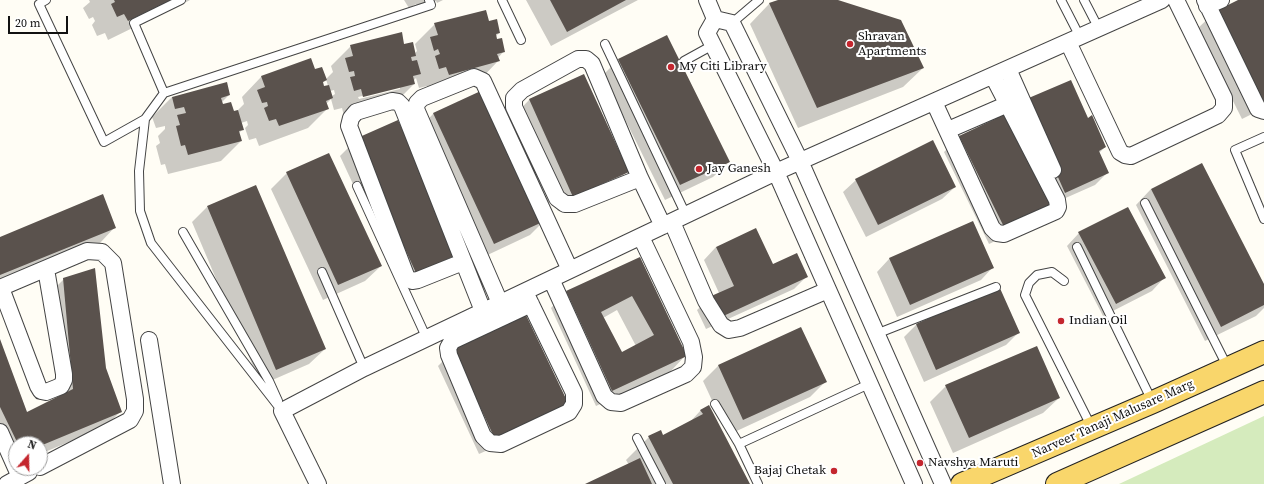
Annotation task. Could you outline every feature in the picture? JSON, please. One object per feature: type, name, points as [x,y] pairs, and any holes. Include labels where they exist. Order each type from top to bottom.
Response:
[{"type":"main road","name":"Narveer Tanaji Malusare Marg","points":[[962,484],[1153,402],[1264,352]]},
{"type":"main road","points":[[1057,484],[1264,392]]},
{"type":"street","points":[[706,0],[715,19]]},
{"type":"street","points":[[528,298],[574,393],[574,404],[569,412],[501,444],[490,443],[483,436],[449,355],[448,348],[452,342],[528,298],[551,279],[800,161],[1162,0]]},
{"type":"street","points":[[1070,42],[1120,152],[1131,156],[1218,115],[1224,108],[1224,98],[1176,0]]},
{"type":"street","points":[[1211,2],[1258,109],[1264,111]]},
{"type":"street","points":[[715,19],[732,23],[800,161],[943,484]]},
{"type":"street","points":[[715,19],[707,33],[776,172],[914,484]]},
{"type":"street","points":[[1070,42],[1115,161]]},
{"type":"street","points":[[640,178],[575,204],[565,204],[557,198],[553,191],[514,107],[514,98],[522,90],[578,59],[586,60],[592,64],[640,178],[673,221],[706,301],[721,326],[729,330],[740,328],[828,290]]},
{"type":"street","points":[[1008,69],[1060,186]]},
{"type":"street","points":[[934,102],[992,228],[997,233],[1004,234],[1056,211],[1058,206],[1057,200],[993,76]]},
{"type":"street","points":[[500,303],[416,109],[417,103],[422,98],[474,77],[483,81],[570,270]]},
{"type":"street","points":[[463,262],[418,280],[412,281],[407,278],[349,126],[351,118],[356,112],[392,101],[398,102],[402,106],[483,311]]},
{"type":"street","points":[[948,130],[1008,104]]},
{"type":"street","points":[[551,279],[604,396],[611,402],[622,403],[686,374],[694,367],[691,342],[641,236]]},
{"type":"street","points":[[46,269],[64,380],[61,386],[46,392],[41,391],[0,288],[88,251],[102,252],[113,263],[135,400],[134,411],[130,420],[48,462]]},
{"type":"street","points":[[318,484],[282,411],[364,368],[500,303],[528,298]]},
{"type":"street","points":[[149,340],[172,484]]},
{"type":"street","points":[[0,432],[14,481],[23,476]]},
{"type":"lane","points":[[46,0],[39,4],[104,142],[145,119],[164,93],[431,5],[429,0]]},
{"type":"lane","points":[[164,93],[134,23],[181,0]]},
{"type":"lane","points":[[502,0],[521,40]]},
{"type":"lane","points":[[732,23],[759,0]]},
{"type":"lane","points":[[1062,0],[1070,42]]},
{"type":"lane","points":[[1084,0],[1099,29]]},
{"type":"lane","points":[[605,44],[673,221]]},
{"type":"lane","points":[[684,61],[713,46]]},
{"type":"lane","points":[[145,119],[139,171],[140,211],[151,243],[282,411]]},
{"type":"lane","points":[[1264,137],[1234,150],[1264,219]]},
{"type":"lane","points":[[357,186],[427,339]]},
{"type":"lane","points":[[1145,203],[1228,368]]},
{"type":"lane","points":[[183,232],[269,381],[282,411]]},
{"type":"lane","points":[[1077,247],[1153,402]]},
{"type":"lane","points":[[322,272],[364,368]]},
{"type":"lane","points":[[1064,281],[1052,272],[1037,275],[1029,283],[1025,295],[1093,428]]},
{"type":"lane","points":[[876,334],[996,287]]},
{"type":"lane","points":[[739,444],[869,384]]},
{"type":"lane","points":[[715,404],[739,444],[758,484]]},
{"type":"lane","points":[[637,438],[661,484]]},
{"type":"green space","points":[[1264,416],[1264,484],[1119,484]]},
{"type":"building","points":[[114,0],[171,0],[128,21],[124,14],[117,17],[111,4],[115,2]]},
{"type":"building","points":[[550,0],[626,0],[567,32]]},
{"type":"building","name":"Shravan Apartments","points":[[778,0],[838,0],[901,20],[924,68],[817,108],[769,3]]},
{"type":"building","points":[[1238,0],[1264,0],[1264,101],[1258,104],[1212,13]]},
{"type":"building","points":[[486,10],[489,21],[497,19],[500,33],[496,34],[497,39],[502,38],[505,52],[497,54],[500,61],[449,75],[446,67],[439,69],[435,56],[440,54],[438,49],[434,51],[430,37],[438,35],[434,23]]},
{"type":"building","points":[[402,32],[404,44],[413,42],[416,56],[411,57],[412,61],[417,60],[421,74],[413,76],[415,84],[363,97],[361,89],[354,91],[350,77],[355,76],[354,71],[349,72],[345,58],[353,56],[350,45]]},
{"type":"building","points":[[667,35],[730,162],[680,185],[618,59]]},
{"type":"building","points":[[311,58],[315,69],[322,67],[327,80],[323,82],[324,86],[329,85],[333,98],[326,101],[329,109],[279,126],[276,119],[269,121],[264,108],[268,106],[267,102],[262,103],[257,90],[265,87],[261,76]]},
{"type":"building","points":[[584,74],[629,172],[573,197],[529,99]]},
{"type":"building","points":[[1071,80],[1088,118],[1092,115],[1106,147],[1099,151],[1109,173],[1065,193],[1024,100]]},
{"type":"building","points":[[227,82],[230,95],[221,98],[223,104],[231,102],[234,111],[238,110],[244,130],[239,131],[242,141],[188,155],[185,145],[181,146],[176,126],[180,125],[177,115],[186,113],[184,107],[175,109],[172,97]]},
{"type":"building","points":[[485,89],[547,220],[494,244],[433,113]]},
{"type":"building","points":[[1003,107],[1052,206],[1005,229],[959,136],[995,119],[993,113]]},
{"type":"building","points":[[398,120],[459,254],[416,273],[355,139]]},
{"type":"building","points":[[933,140],[956,187],[878,225],[855,179]]},
{"type":"building","points":[[329,153],[382,266],[338,285],[286,172]]},
{"type":"building","points":[[1202,163],[1264,284],[1264,305],[1221,327],[1151,189]]},
{"type":"building","points":[[256,185],[326,349],[276,370],[207,206]]},
{"type":"building","points":[[103,194],[116,228],[0,275],[0,237]]},
{"type":"building","points":[[1128,207],[1166,278],[1116,304],[1078,232]]},
{"type":"building","points":[[973,221],[994,268],[910,305],[889,258]]},
{"type":"building","points":[[756,228],[773,264],[797,253],[808,277],[719,318],[709,297],[734,286],[716,247]]},
{"type":"building","points":[[640,257],[687,356],[612,391],[566,291]],"holes":[[[632,296],[654,335],[622,352],[601,312]]]},
{"type":"building","points":[[95,268],[106,368],[122,412],[48,443],[48,436],[14,436],[0,407],[0,339],[27,412],[73,389],[63,278]]},
{"type":"building","points":[[999,286],[1020,333],[936,370],[916,324]]},
{"type":"building","points":[[526,315],[569,405],[495,439],[453,349]]},
{"type":"building","points":[[801,327],[827,382],[743,420],[718,365]]},
{"type":"building","points":[[1037,346],[1060,398],[969,438],[945,385]]},
{"type":"building","points":[[709,405],[750,484],[673,484],[648,436],[661,430],[663,435],[703,414],[700,410]]},
{"type":"building","points":[[640,458],[652,484],[585,484]]},
{"type":"place","name":"Shravan Apartments","points":[[850,44]]},
{"type":"place","name":"My Citi Library","points":[[671,67]]},
{"type":"place","name":"Jay Ganesh","points":[[699,169]]},
{"type":"place","name":"Indian Oil","points":[[1061,321]]},
{"type":"place","name":"Navshya Maruti","points":[[920,463]]},
{"type":"place","name":"Bajaj Chetak","points":[[834,471]]}]
